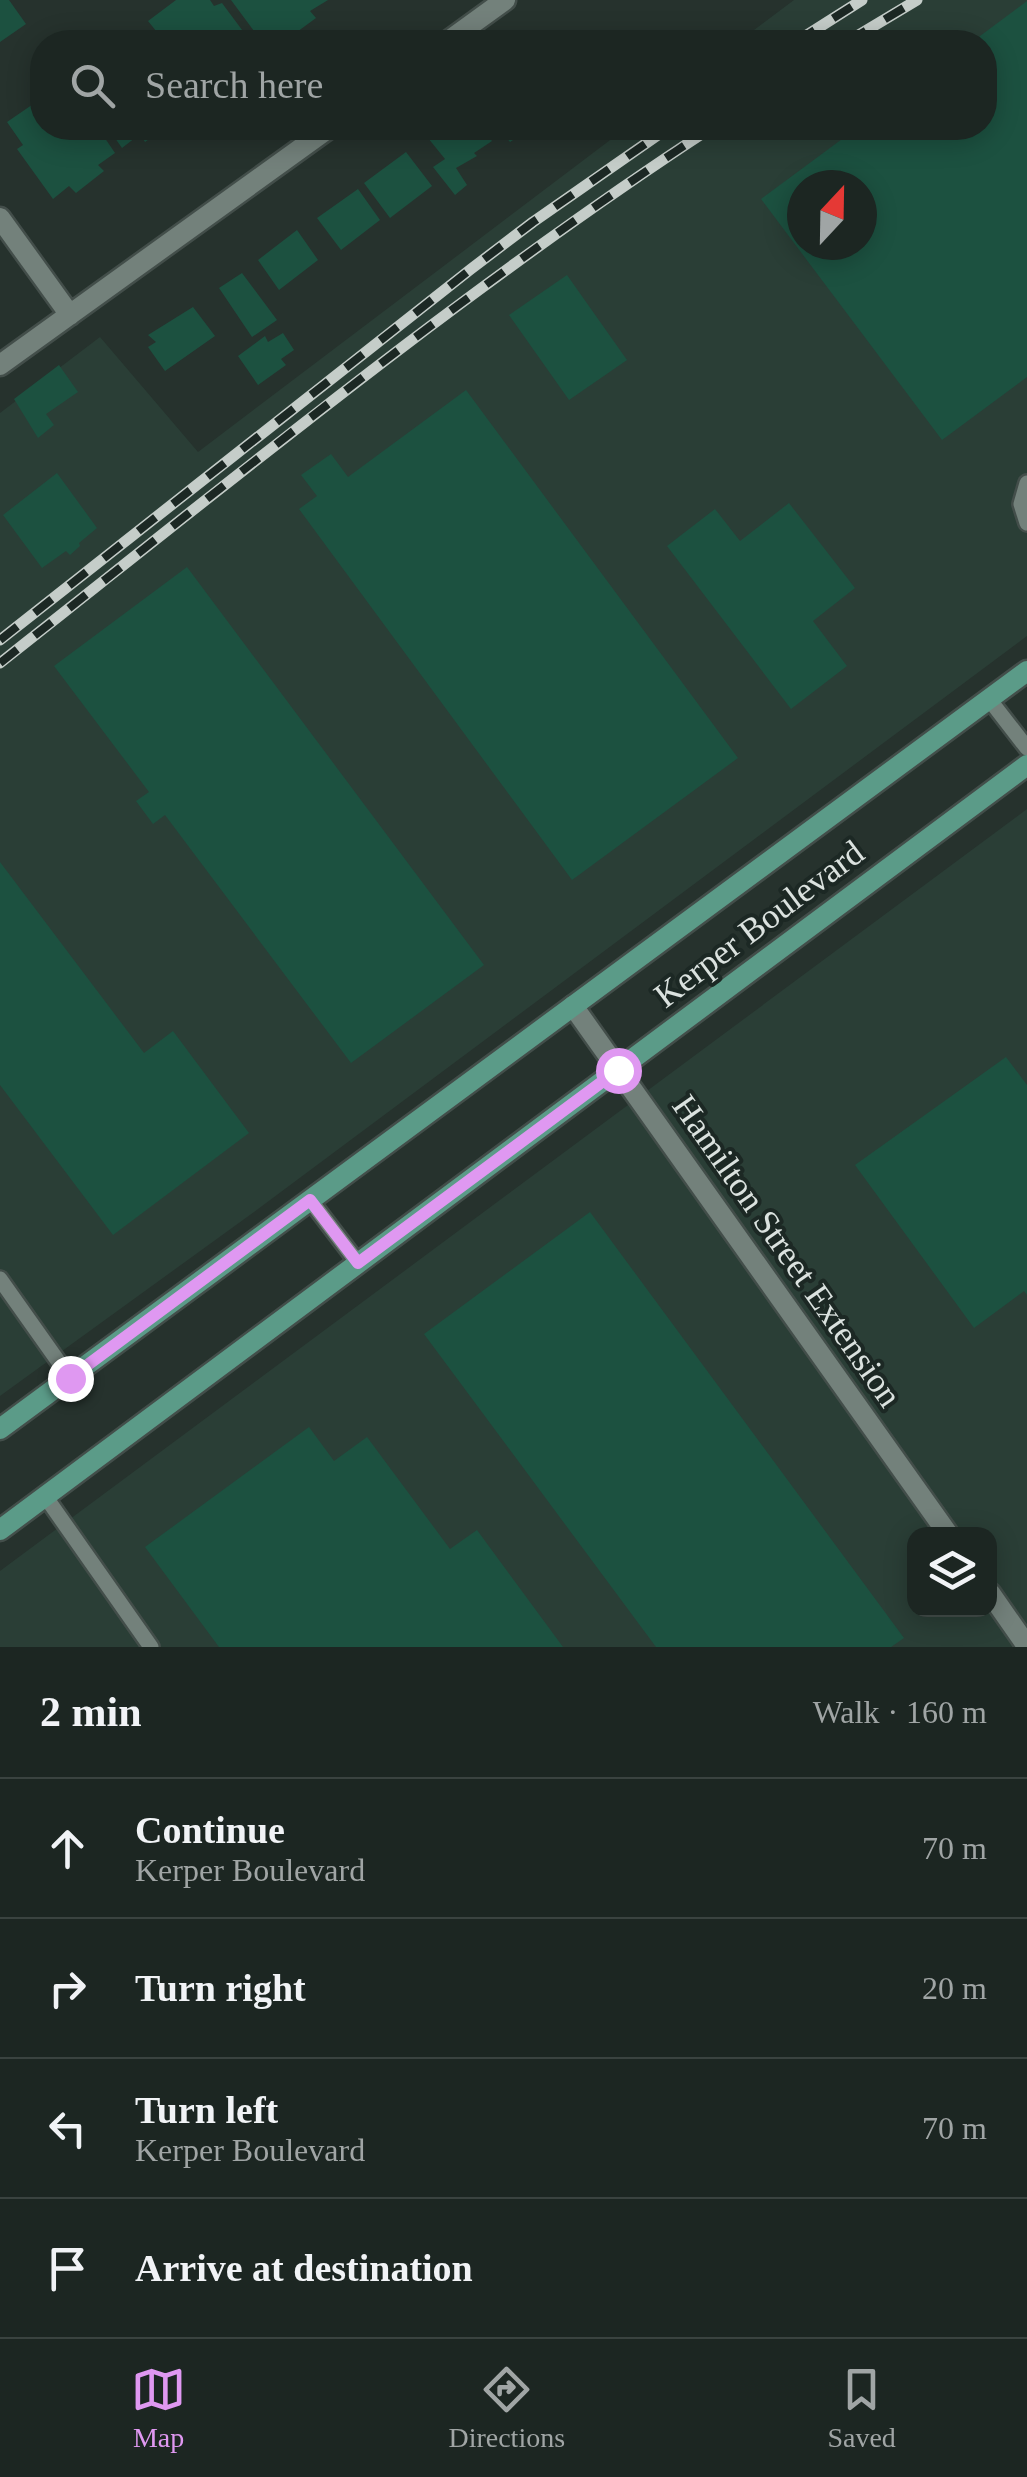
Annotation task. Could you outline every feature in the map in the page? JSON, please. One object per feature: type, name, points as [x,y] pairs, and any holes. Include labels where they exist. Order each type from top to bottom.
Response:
[{"type":"street","points":[[464,30],[506,0]]},
{"type":"street","points":[[0,365],[312,140]]},
{"type":"street","points":[[0,218],[70,315]]},
{"type":"street","name":"Kerper Boulevard","points":[[0,1429],[1027,672]]},
{"type":"street","name":"Kerper Boulevard","points":[[0,1530],[1027,765]]},
{"type":"street","name":"Hamilton Street Extension","points":[[573,1006],[943,1527]]},
{"type":"street","points":[[997,1603],[1027,1646]]},
{"type":"lane","points":[[1027,483],[1021,504],[1027,523]]},
{"type":"lane","points":[[990,699],[1027,748]]},
{"type":"lane","points":[[310,1200],[358,1263]]},
{"type":"lane","points":[[0,1279],[70,1378]]},
{"type":"lane","points":[[45,1496],[151,1647]]},
{"type":"shaded area","points":[[794,0],[1027,0],[1027,636],[254,1212],[0,1396],[0,413],[100,337],[198,452],[610,140],[997,140],[997,30],[754,30]]},
{"type":"shaded area","points":[[1027,809],[1027,1647],[0,1647],[0,1571]]},
{"type":"building","points":[[0,0],[9,0],[26,24],[0,42]]},
{"type":"building","points":[[176,0],[210,0],[214,6],[222,3],[242,30],[155,30],[148,21]]},
{"type":"building","points":[[231,0],[328,0],[310,11],[316,18],[300,30],[253,30]]},
{"type":"building","points":[[1027,1],[1027,377],[942,440],[807,260],[877,260],[877,170],[800,170],[841,140],[997,140],[997,30],[988,30]]},
{"type":"building","points":[[30,106],[30,140],[106,140],[115,153],[98,165],[104,171],[76,193],[69,186],[53,199],[17,149],[23,145],[7,122]]},
{"type":"building","points":[[116,140],[132,140],[122,148]]},
{"type":"building","points":[[430,140],[492,141],[456,168],[467,185],[455,195],[433,167],[445,159]]},
{"type":"building","points":[[406,152],[432,186],[390,218],[364,183]]},
{"type":"building","points":[[787,180],[787,234],[761,199]]},
{"type":"building","points":[[358,189],[380,220],[341,250],[317,218]]},
{"type":"building","points":[[297,230],[318,260],[279,290],[258,260]]},
{"type":"building","points":[[242,273],[277,320],[252,337],[219,288]]},
{"type":"building","points":[[567,275],[627,360],[569,400],[509,315]]},
{"type":"building","points":[[193,307],[215,336],[165,371],[148,347],[156,342],[148,335]]},
{"type":"building","points":[[283,333],[294,350],[281,359],[286,365],[258,385],[238,356],[265,336],[268,342]]},
{"type":"building","points":[[59,365],[78,392],[46,414],[54,425],[38,438],[14,399]]},
{"type":"building","points":[[466,390],[738,758],[572,880],[299,509],[317,496],[301,475],[331,454],[348,477]]},
{"type":"building","points":[[57,473],[97,528],[70,555],[66,551],[42,568],[3,515]]},
{"type":"building","points":[[789,503],[855,588],[813,621],[847,666],[791,709],[667,546],[715,509],[740,541]]},
{"type":"building","points":[[187,567],[484,965],[351,1063],[165,815],[153,824],[136,801],[149,792],[54,666]]},
{"type":"building","points":[[0,862],[144,1053],[173,1031],[249,1133],[113,1235],[0,1085]]},
{"type":"building","points":[[1006,1057],[1027,1085],[1027,1295],[1024,1291],[974,1328],[855,1165]]},
{"type":"building","points":[[590,1212],[904,1638],[891,1647],[656,1647],[424,1334]]},
{"type":"building","points":[[309,1427],[334,1461],[367,1437],[450,1549],[477,1530],[563,1647],[219,1647],[145,1547]]},
{"type":"railway","points":[[815,30],[862,0]]},
{"type":"railway","points":[[867,30],[917,0]]},
{"type":"railway","points":[[0,640],[471,269],[651,140]]},
{"type":"railway","points":[[0,663],[438,320],[693,140]]},
{"type":"route","points":[[70,1378],[310,1200],[358,1263],[618,1070]]}]
